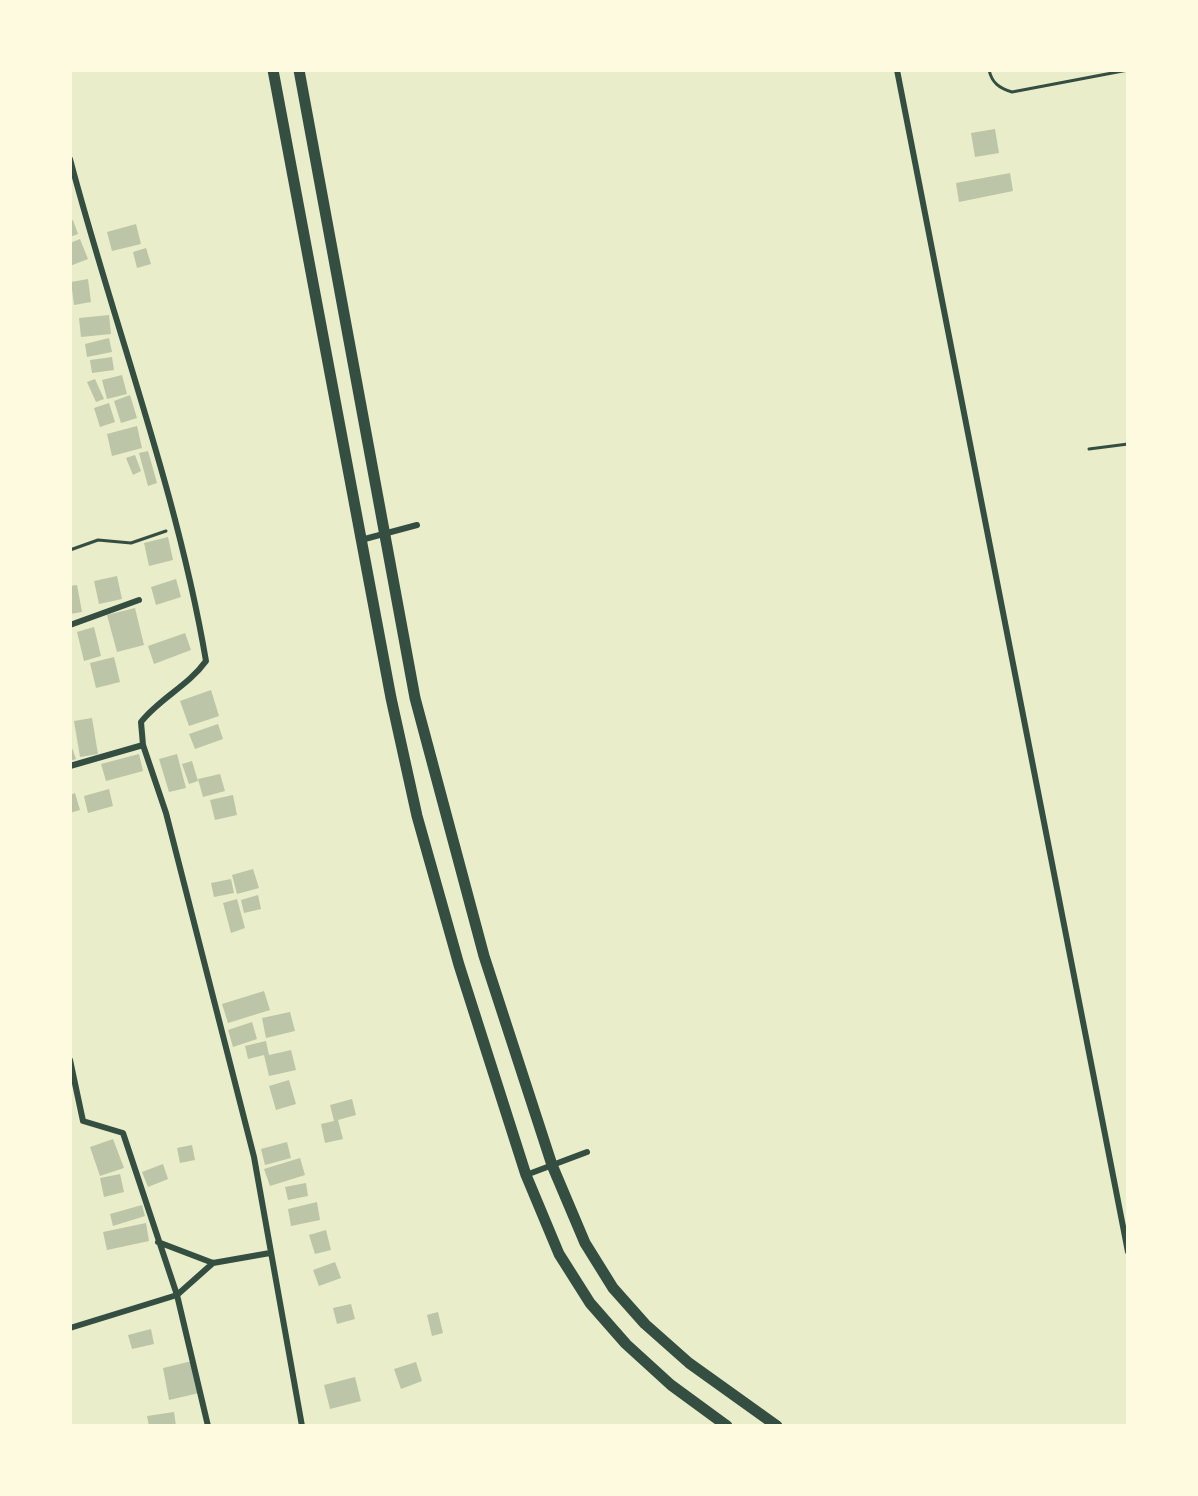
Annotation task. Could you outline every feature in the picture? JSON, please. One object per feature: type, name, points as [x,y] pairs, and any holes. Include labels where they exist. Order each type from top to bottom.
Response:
[{"type":"highway","points":[[273,70],[361,540],[417,816],[459,965],[526,1175],[559,1254],[590,1303],[637,1355],[671,1385],[727,1426]]},
{"type":"highway","points":[[299,70],[415,698],[484,956],[552,1165],[585,1243],[613,1288],[645,1324],[689,1363],[777,1426]]},
{"type":"street","points":[[897,70],[1128,1252]]},
{"type":"street","points":[[70,159],[178,527],[206,661],[184,685],[167,696],[141,722],[143,745],[170,828],[254,1157],[302,1426]]},
{"type":"street","points":[[361,540],[417,525]]},
{"type":"street","points":[[70,625],[139,600]]},
{"type":"street","points":[[70,766],[143,745]]},
{"type":"street","points":[[70,1060],[83,1121],[123,1133],[177,1295],[208,1426]]},
{"type":"street","points":[[526,1175],[587,1152]]},
{"type":"street","points":[[158,1242],[213,1263],[270,1253]]},
{"type":"street","points":[[70,1328],[177,1295],[213,1263]]},
{"type":"lane","points":[[989,70],[994,83],[1012,92],[1128,70]]},
{"type":"lane","points":[[1089,449],[1128,444]]},
{"type":"path","points":[[70,550],[98,540],[131,543],[178,527]]},
{"type":"building","points":[[995,129],[999,153],[975,157],[971,133]]},
{"type":"building","points":[[1010,173],[1013,191],[959,202],[956,183]]},
{"type":"building","points":[[73,220],[78,234],[70,237],[70,221]]},
{"type":"building","points":[[136,224],[141,244],[112,251],[107,232]]},
{"type":"building","points":[[80,239],[88,259],[70,266],[70,243]]},
{"type":"building","points":[[146,248],[151,264],[137,268],[133,252]]},
{"type":"building","points":[[88,279],[91,302],[74,305],[71,282]]},
{"type":"building","points":[[109,315],[111,334],[81,337],[79,318]]},
{"type":"building","points":[[109,338],[112,352],[87,357],[85,344]]},
{"type":"building","points":[[112,357],[114,370],[92,373],[90,360]]},
{"type":"building","points":[[122,375],[127,394],[107,399],[102,380]]},
{"type":"building","points":[[95,379],[104,399],[96,402],[87,382]]},
{"type":"building","points":[[130,395],[137,418],[121,423],[114,401]]},
{"type":"building","points":[[109,403],[115,422],[100,427],[94,408]]},
{"type":"building","points":[[137,426],[142,448],[112,456],[107,434]]},
{"type":"building","points":[[148,451],[157,483],[148,486],[139,453]]},
{"type":"building","points":[[135,455],[141,471],[133,475],[126,458]]},
{"type":"building","points":[[168,537],[173,560],[149,566],[144,543]]},
{"type":"building","points":[[117,576],[122,599],[99,604],[94,581]]},
{"type":"building","points":[[176,579],[181,597],[156,605],[151,587]]},
{"type":"building","points":[[77,585],[82,612],[70,614],[70,586]]},
{"type":"building","points":[[135,608],[144,645],[117,652],[107,615]]},
{"type":"building","points":[[94,627],[101,656],[84,661],[77,632]]},
{"type":"building","points":[[185,633],[191,650],[154,664],[148,646]]},
{"type":"building","points":[[114,657],[120,682],[96,688],[90,663]]},
{"type":"building","points":[[211,690],[219,716],[189,726],[180,701]]},
{"type":"building","points":[[92,718],[98,754],[80,757],[74,721]]},
{"type":"building","points":[[218,724],[223,739],[195,749],[189,734]]},
{"type":"building","points":[[70,742],[76,759],[70,761]]},
{"type":"building","points":[[139,754],[143,771],[106,781],[101,764]]},
{"type":"building","points":[[177,754],[186,788],[169,792],[159,759]]},
{"type":"building","points":[[192,761],[198,781],[189,784],[182,764]]},
{"type":"building","points":[[220,774],[225,791],[203,797],[198,779]]},
{"type":"building","points":[[109,789],[113,806],[88,813],[84,796]]},
{"type":"building","points":[[75,793],[80,810],[70,813],[70,795]]},
{"type":"building","points":[[233,795],[237,815],[215,820],[210,800]]},
{"type":"building","points":[[253,869],[259,888],[237,894],[232,875]]},
{"type":"building","points":[[231,879],[234,893],[214,897],[211,883]]},
{"type":"building","points":[[258,895],[261,909],[244,913],[241,900]]},
{"type":"building","points":[[237,899],[245,928],[231,933],[223,903]]},
{"type":"building","points":[[264,991],[270,1010],[228,1023],[222,1004]]},
{"type":"building","points":[[290,1012],[295,1031],[266,1038],[262,1018]]},
{"type":"building","points":[[252,1022],[257,1039],[233,1047],[228,1030]]},
{"type":"building","points":[[266,1041],[269,1055],[291,1050],[296,1070],[269,1076],[264,1055],[248,1059],[245,1046]]},
{"type":"building","points":[[289,1080],[296,1104],[276,1110],[269,1086]]},
{"type":"building","points":[[352,1099],[356,1115],[338,1120],[343,1139],[325,1143],[321,1124],[334,1121],[330,1105]]},
{"type":"building","points":[[113,1139],[124,1168],[100,1176],[90,1147]]},
{"type":"building","points":[[287,1142],[291,1158],[265,1165],[261,1149]]},
{"type":"building","points":[[192,1145],[195,1160],[180,1163],[177,1148]]},
{"type":"building","points":[[300,1158],[305,1175],[270,1186],[264,1169]]},
{"type":"building","points":[[163,1164],[168,1179],[148,1187],[142,1172]]},
{"type":"building","points":[[120,1174],[124,1192],[104,1197],[100,1178]]},
{"type":"building","points":[[306,1183],[308,1196],[288,1200],[285,1187]]},
{"type":"building","points":[[317,1202],[320,1220],[291,1226],[288,1209]]},
{"type":"building","points":[[142,1205],[145,1216],[113,1226],[110,1214]]},
{"type":"building","points":[[146,1223],[149,1241],[107,1250],[103,1232]]},
{"type":"building","points":[[326,1230],[331,1250],[315,1254],[309,1235]]},
{"type":"building","points":[[335,1262],[341,1278],[319,1286],[313,1270]]},
{"type":"building","points":[[351,1304],[355,1319],[337,1324],[333,1308]]},
{"type":"building","points":[[438,1312],[443,1333],[432,1336],[427,1315]]},
{"type":"building","points":[[151,1329],[154,1344],[132,1349],[128,1335]]},
{"type":"building","points":[[192,1361],[199,1393],[169,1400],[163,1368]]},
{"type":"building","points":[[416,1362],[422,1381],[401,1389],[394,1369]]},
{"type":"building","points":[[355,1377],[361,1401],[330,1409],[324,1385]]},
{"type":"building","points":[[174,1412],[176,1426],[149,1426],[147,1416]]}]
